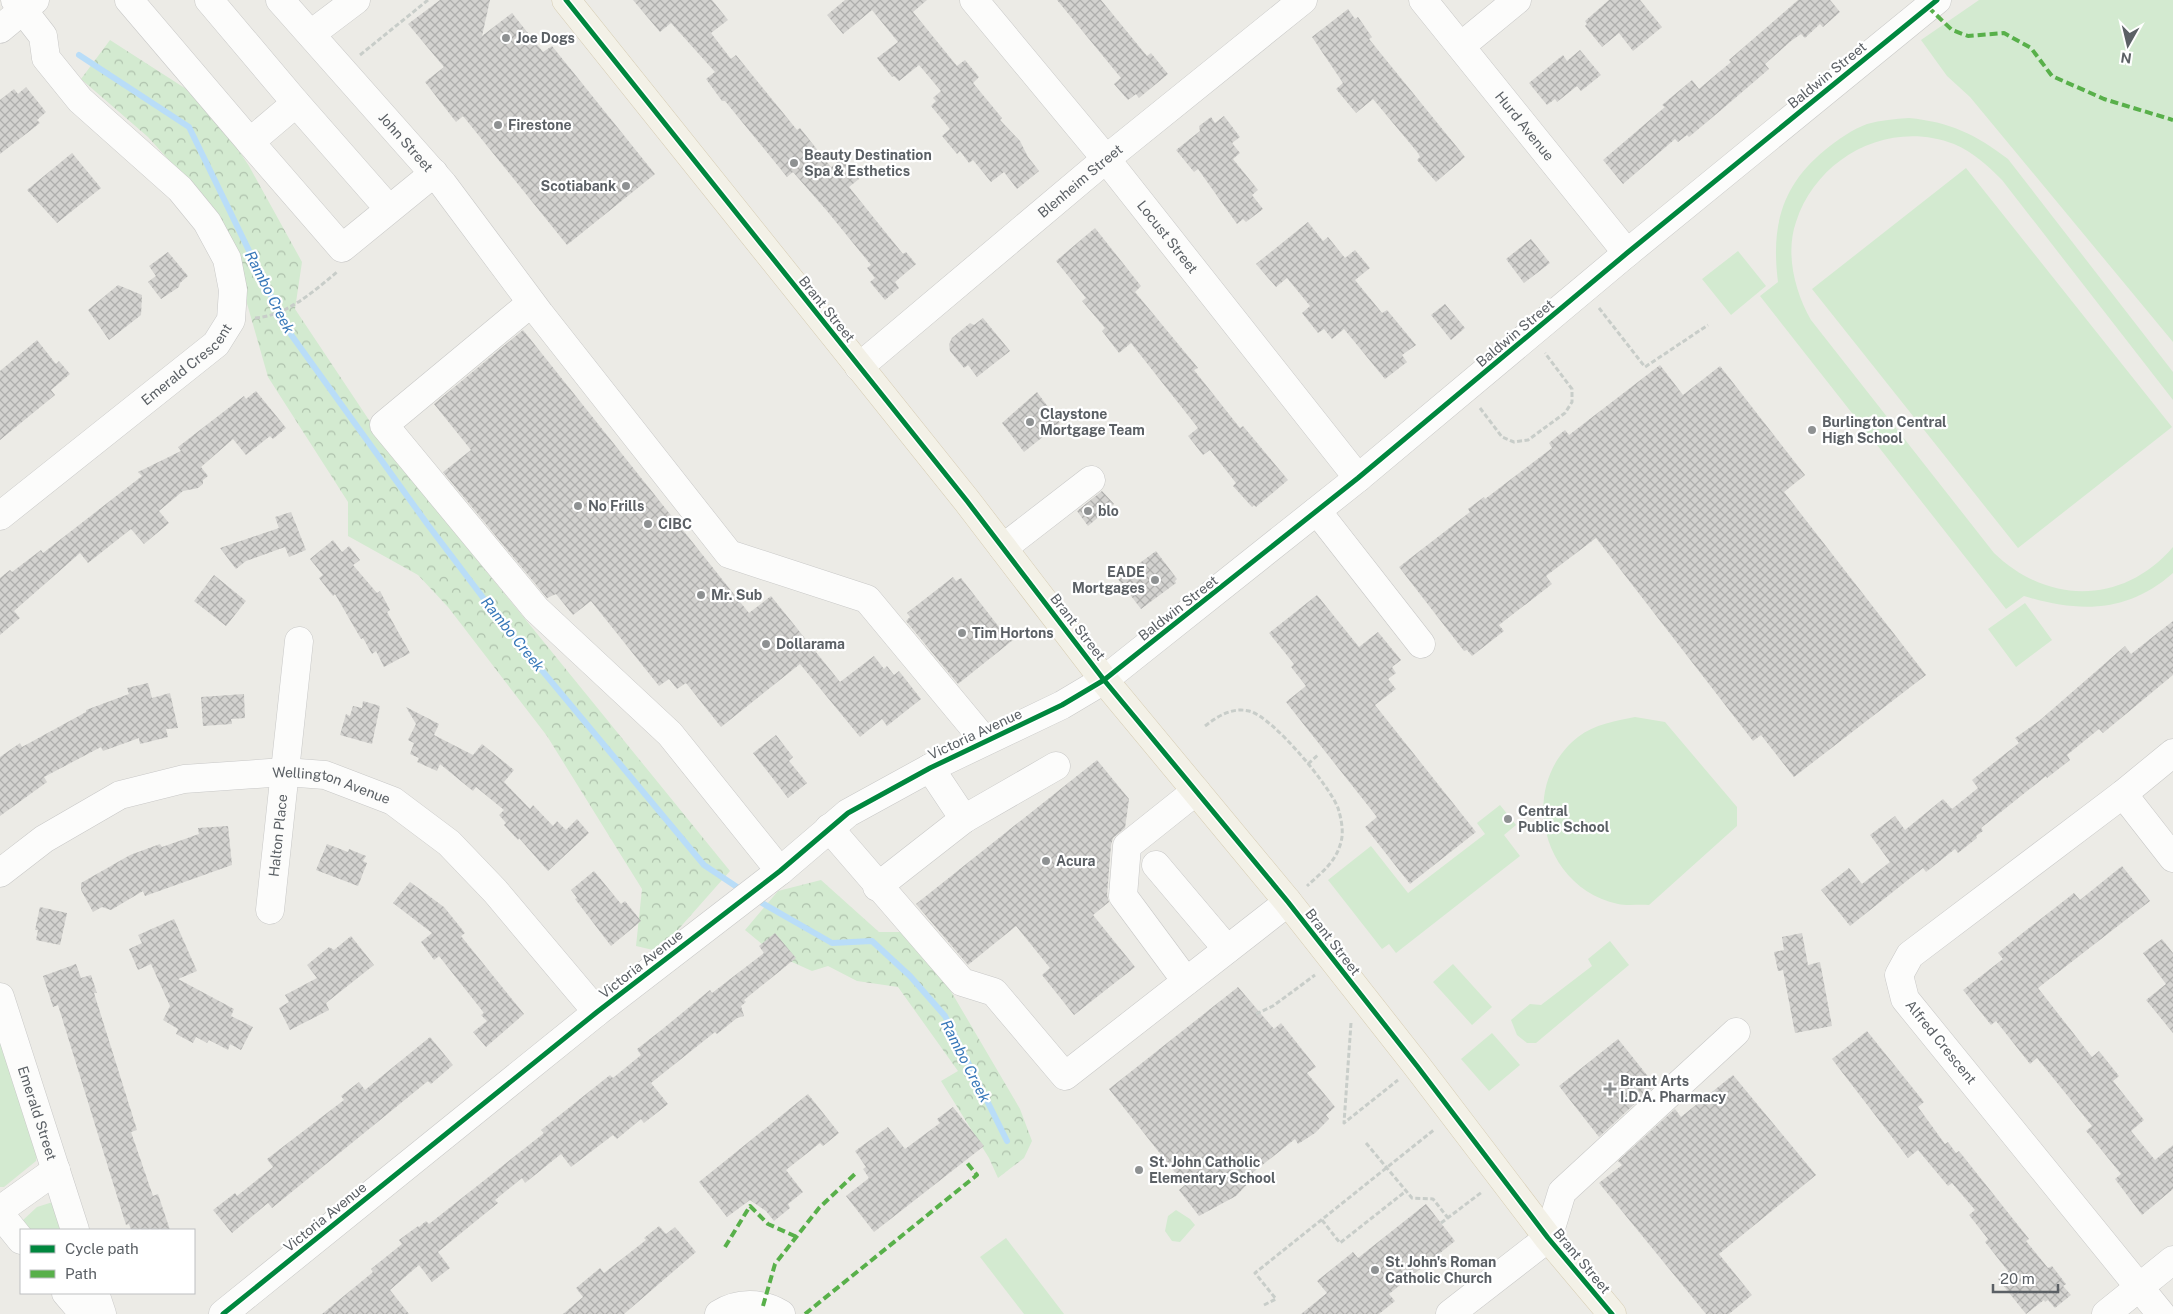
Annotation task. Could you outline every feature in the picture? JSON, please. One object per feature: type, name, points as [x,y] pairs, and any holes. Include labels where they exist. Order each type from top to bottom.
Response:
[{"type":"main road","name":"Brant Street","points":[[566,0],[1003,548],[1104,680],[1288,902],[1417,1066],[1548,1238],[1612,1314]]},
{"type":"street","points":[[129,0],[342,248],[434,174]]},
{"type":"street","points":[[209,0],[296,103],[390,209]]},
{"type":"street","name":"John Street","points":[[280,0],[434,174],[527,297],[729,554],[867,598],[984,742]]},
{"type":"street","points":[[311,34],[356,0]]},
{"type":"street","name":"Locust Street","points":[[974,0],[1106,159],[1358,478]]},
{"type":"street","name":"Blenheim Street","points":[[859,367],[1106,159],[1303,0]]},
{"type":"street","name":"Hurd Avenue","points":[[1423,0],[1627,253]]},
{"type":"street","points":[[1461,46],[1517,0]]},
{"type":"street","name":"Baldwin Street","points":[[1104,680],[1358,478],[1627,253],[1937,0]]},
{"type":"street","points":[[0,28],[25,3]]},
{"type":"street","name":"Emerald Crescent","points":[[0,516],[216,344],[231,320],[233,290],[227,259],[207,222],[180,189],[80,100],[46,58],[43,36],[25,3]]},
{"type":"street","points":[[250,142],[296,103]]},
{"type":"street","points":[[527,297],[384,425],[536,609],[670,734],[774,876]]},
{"type":"street","points":[[1003,548],[1090,480]]},
{"type":"street","points":[[1317,511],[1421,644]]},
{"type":"street","name":"Halton Place","points":[[270,910],[299,641]]},
{"type":"street","name":"Victoria Avenue","points":[[222,1314],[597,1012],[774,876],[848,813],[930,768],[1062,705],[1104,680]]},
{"type":"street","name":"Alfred Crescent","points":[[2161,1314],[1905,999],[1898,975],[1910,955],[2123,794],[2173,753]]},
{"type":"street","points":[[878,887],[964,819],[1056,766]]},
{"type":"street","points":[[930,768],[964,819]]},
{"type":"street","name":"Wellington Avenue","points":[[0,873],[44,839],[120,794],[184,778],[285,772],[325,775],[393,800],[449,843],[495,891],[597,1012]]},
{"type":"street","points":[[1186,981],[1123,896],[1127,846],[1196,791]]},
{"type":"street","points":[[2123,794],[2173,858]]},
{"type":"street","points":[[829,828],[962,982],[994,992],[1065,1076],[1288,902]]},
{"type":"street","points":[[1156,865],[1227,949]]},
{"type":"street","name":"Emerald Street","points":[[0,997],[75,1229]]},
{"type":"street","points":[[1450,1314],[1548,1238],[1562,1192],[1736,1032]]},
{"type":"street","points":[[0,1210],[56,1170]]},
{"type":"street","points":[[0,1214],[20,1239]]},
{"type":"street","points":[[2106,1314],[2173,1260]]},
{"type":"street","points":[[67,1294],[84,1314]]},
{"type":"street","points":[[95,1294],[102,1314]]},
{"type":"street","points":[[719,1314],[734,1306],[748,1305],[763,1306],[780,1314]]},
{"type":"path","points":[[342,70],[428,0]]},
{"type":"path","points":[[1584,289],[1645,367],[1708,325]]},
{"type":"path","points":[[264,318],[288,306]]},
{"type":"path","points":[[1465,388],[1502,437],[1514,442],[1528,440],[1565,413],[1572,402],[1572,389],[1530,334]]},
{"type":"path","points":[[1205,726],[1219,715],[1233,710],[1248,710],[1274,725],[1308,764],[1337,806],[1342,823],[1341,841],[1335,857],[1320,875]]},
{"type":"path","points":[[1308,764],[1319,754]]},
{"type":"path","points":[[1256,1014],[1273,1006],[1334,961]]},
{"type":"path","points":[[1354,987],[1344,1123],[1417,1066]]},
{"type":"path","points":[[1264,1305],[1276,1299],[1255,1273],[1453,1115]]},
{"type":"path","points":[[1366,1143],[1412,1198],[1434,1199],[1448,1218]]},
{"type":"path","points":[[1441,1223],[1502,1177]]},
{"type":"path","points":[[1322,1220],[1340,1244],[1406,1191]]},
{"type":"green space","points":[[1979,0],[2173,0],[2173,342],[1970,97],[1947,76],[1921,40]]},
{"type":"green space","points":[[110,40],[208,103],[249,166],[302,262],[295,309],[395,459],[730,871],[676,932],[653,950],[636,946],[642,889],[547,736],[448,607],[418,575],[348,536],[348,502],[268,377],[244,293],[202,197],[148,137],[81,79]]},
{"type":"green space","points":[[1909,118],[1950,126],[1973,136],[2008,159],[2173,372],[2173,400],[2002,180],[1974,155],[1954,144],[1929,138],[1905,136],[1881,141],[1858,149],[1838,162],[1820,179],[1806,199],[1796,222],[1791,247],[1793,272],[1805,309],[1811,320],[1994,553],[2015,570],[2038,582],[2061,589],[2085,591],[2109,588],[2132,580],[2153,566],[2173,547],[2173,573],[2156,586],[2138,596],[2102,606],[2083,607],[2044,602],[2024,596],[2006,609],[1760,296],[1778,282],[1776,243],[1778,226],[1782,209],[1798,178],[1825,150],[1862,126]]},
{"type":"green space","points":[[1966,168],[2172,427],[2018,548],[1812,289]]},
{"type":"green space","points":[[1738,251],[1766,286],[1731,315],[1702,279]]},
{"type":"green space","points":[[2025,603],[2052,640],[2016,667],[1988,629]]},
{"type":"green space","points":[[1635,717],[1665,722],[1737,807],[1737,826],[1649,905],[1618,904],[1592,894],[1571,878],[1556,857],[1546,833],[1543,807],[1547,782],[1559,758],[1578,737],[1598,726]]},
{"type":"green space","points":[[1500,805],[1516,825],[1504,835],[1520,856],[1396,953],[1389,944],[1382,949],[1328,880],[1371,846],[1408,893],[1485,834],[1477,823]]},
{"type":"green space","points":[[821,880],[879,932],[909,932],[942,976],[1020,1109],[1032,1141],[1024,1158],[998,1178],[989,1158],[941,1081],[958,1071],[898,987],[857,981],[828,966],[812,971],[774,954],[745,930],[778,891]]},
{"type":"green space","points":[[1610,941],[1629,965],[1536,1043],[1527,1043],[1517,1035],[1511,1020],[1530,1004],[1541,1005],[1592,966],[1588,959]]},
{"type":"green space","points":[[1453,964],[1492,1007],[1472,1025],[1433,982]]},
{"type":"green space","points":[[0,1030],[39,1146],[36,1161],[4,1187],[0,1187]]},
{"type":"green space","points":[[1492,1033],[1520,1065],[1489,1091],[1461,1059]]},
{"type":"green space","points":[[56,1201],[65,1229],[28,1229],[22,1221],[37,1207]]},
{"type":"green space","points":[[1176,1210],[1190,1219],[1195,1225],[1180,1242],[1172,1241],[1165,1231],[1168,1216]]},
{"type":"green space","points":[[1006,1238],[1064,1314],[1024,1314],[980,1257]]},
{"type":"building","points":[[440,0],[490,0],[482,36],[512,13],[543,52],[552,46],[655,174],[567,245],[463,116],[456,122],[425,82],[444,67],[408,24]]},
{"type":"building","points":[[633,0],[712,0],[728,20],[711,33],[731,59],[736,55],[797,130],[800,128],[831,167],[842,158],[859,179],[849,187],[903,254],[906,252],[916,264],[895,282],[899,288],[885,300],[870,282],[875,278],[867,268],[871,265],[827,211],[793,172],[787,177],[725,101],[722,101],[706,79],[715,72],[671,23],[660,32]]},
{"type":"building","points":[[845,0],[927,0],[913,12],[957,66],[965,60],[979,77],[973,83],[1002,118],[1000,120],[1020,141],[1028,157],[1039,171],[1017,189],[1004,172],[991,182],[973,160],[969,163],[960,151],[957,154],[942,136],[950,129],[931,106],[936,101],[933,98],[941,91],[919,65],[899,81],[894,76],[892,77],[877,58],[898,42],[872,10],[843,34],[827,15]]},
{"type":"building","points":[[1057,0],[1101,0],[1147,56],[1151,53],[1168,74],[1139,98],[1136,94],[1128,100],[1114,84],[1121,78]]},
{"type":"building","points":[[1609,0],[1640,0],[1662,27],[1633,51],[1619,33],[1602,47],[1585,26],[1587,24],[1585,21]]},
{"type":"building","points":[[1798,0],[1830,0],[1840,12],[1823,27],[1820,24],[1805,38],[1801,34],[1791,41],[1765,64],[1769,69],[1727,105],[1689,137],[1687,135],[1678,142],[1675,139],[1623,184],[1603,160],[1665,107],[1662,105],[1692,80],[1699,89],[1731,62],[1729,60]]},
{"type":"building","points":[[1348,9],[1355,19],[1358,17],[1372,37],[1369,39],[1465,157],[1436,182],[1417,160],[1420,157],[1418,153],[1373,99],[1356,113],[1336,89],[1343,83],[1312,37]]},
{"type":"building","points":[[1580,50],[1601,75],[1581,91],[1577,86],[1557,102],[1555,99],[1547,105],[1529,83],[1563,55],[1567,61]]},
{"type":"building","points":[[26,87],[46,112],[37,120],[40,123],[0,154],[0,100],[14,89],[18,94]]},
{"type":"building","points":[[1224,116],[1240,137],[1232,143],[1240,153],[1233,159],[1258,190],[1252,195],[1263,209],[1246,222],[1243,219],[1237,224],[1198,169],[1194,172],[1176,150],[1200,131],[1199,126],[1211,117],[1215,123]]},
{"type":"building","points":[[72,153],[101,188],[57,223],[27,190]]},
{"type":"building","points":[[1308,222],[1323,241],[1328,237],[1345,258],[1355,250],[1370,268],[1355,280],[1382,313],[1387,310],[1416,345],[1402,355],[1407,362],[1385,379],[1344,329],[1332,339],[1324,329],[1318,333],[1302,313],[1310,306],[1287,278],[1276,287],[1256,264]]},
{"type":"building","points":[[1095,228],[1141,286],[1135,292],[1198,368],[1194,370],[1240,428],[1243,426],[1288,480],[1256,507],[1254,505],[1252,507],[1233,486],[1236,483],[1210,450],[1203,455],[1188,436],[1198,428],[1131,343],[1119,353],[1102,331],[1105,328],[1082,301],[1086,298],[1056,261]]},
{"type":"building","points":[[1531,239],[1550,263],[1524,283],[1506,259]]},
{"type":"building","points":[[168,252],[188,276],[180,283],[179,287],[161,299],[148,282],[156,276],[149,266]]},
{"type":"building","points":[[118,285],[142,295],[141,315],[109,340],[88,310]]},
{"type":"building","points":[[1445,304],[1465,328],[1451,340],[1431,315]]},
{"type":"building","points":[[983,318],[1010,351],[977,377],[968,365],[964,368],[950,351],[949,344],[952,338],[970,323],[974,325]]},
{"type":"building","points":[[523,330],[749,613],[771,596],[840,682],[874,656],[884,669],[887,666],[894,675],[899,671],[921,699],[887,726],[882,719],[860,737],[800,664],[721,727],[686,683],[677,689],[669,679],[659,686],[591,601],[573,615],[556,594],[547,598],[443,472],[471,450],[434,404]]},
{"type":"building","points":[[37,340],[56,364],[59,361],[70,374],[51,390],[55,395],[0,440],[0,371]]},
{"type":"building","points":[[1660,365],[1683,395],[1720,366],[1805,475],[1784,492],[1926,675],[1794,777],[1761,735],[1753,741],[1596,538],[1546,576],[1552,584],[1499,625],[1504,631],[1472,656],[1467,650],[1464,651],[1399,567],[1470,512],[1468,509],[1484,497],[1485,499],[1552,448],[1549,443],[1565,430],[1569,435]]},
{"type":"building","points":[[256,391],[286,428],[273,439],[270,436],[246,455],[233,439],[201,467],[208,476],[203,480],[203,484],[198,488],[183,491],[159,511],[169,523],[144,544],[131,529],[88,563],[80,553],[14,611],[20,618],[0,635],[0,578],[10,570],[12,572],[41,550],[43,553],[142,476],[138,472],[181,451],[178,447],[244,396],[246,399]]},
{"type":"building","points":[[1037,392],[1060,423],[1024,452],[1002,423]]},
{"type":"building","points":[[1102,491],[1114,504],[1088,526],[1077,511]]},
{"type":"building","points":[[291,512],[306,550],[289,557],[285,547],[246,561],[236,569],[220,548],[279,528],[275,517]]},
{"type":"building","points":[[333,540],[342,552],[349,546],[360,560],[353,565],[377,593],[380,591],[390,610],[387,612],[410,653],[384,667],[376,651],[372,654],[363,638],[361,639],[335,594],[333,596],[319,578],[323,575],[310,559]]},
{"type":"building","points":[[1156,551],[1177,579],[1176,583],[1141,609],[1118,579]]},
{"type":"building","points":[[214,575],[246,601],[226,626],[194,601]]},
{"type":"building","name":"Tim Hortons","points":[[953,577],[956,581],[961,578],[999,627],[1001,625],[1013,640],[958,684],[906,621],[910,617],[907,613]]},
{"type":"building","points":[[1317,595],[1359,647],[1378,632],[1401,660],[1392,667],[1396,673],[1388,679],[1396,689],[1375,705],[1476,832],[1410,884],[1365,827],[1377,817],[1286,702],[1306,686],[1291,667],[1294,664],[1269,633]]},
{"type":"building","points":[[2173,621],[2173,675],[2103,733],[2099,729],[2067,755],[2070,760],[2047,778],[2046,776],[1981,828],[1983,831],[1976,836],[1977,838],[1958,853],[1955,849],[1926,872],[1923,868],[1850,926],[1821,890],[1849,868],[1862,884],[1890,862],[1870,835],[1895,816],[1905,830],[1943,799],[1952,809],[1978,788],[1972,780],[2019,743],[2015,738],[2039,721],[2125,646],[2131,654]]},
{"type":"building","points":[[148,683],[152,698],[170,693],[178,728],[166,729],[168,737],[140,744],[139,738],[103,751],[101,747],[44,777],[47,782],[0,816],[0,757],[20,743],[22,747],[86,712],[86,710],[129,694],[127,688]]},
{"type":"building","points":[[244,694],[245,718],[231,719],[232,724],[203,726],[201,697]]},
{"type":"building","points":[[363,701],[380,706],[372,744],[340,735],[346,714],[350,716],[353,706],[362,708]]},
{"type":"building","points":[[406,707],[439,724],[434,735],[473,755],[482,744],[514,770],[504,782],[530,809],[533,805],[553,826],[557,821],[566,830],[577,819],[589,833],[548,871],[519,838],[518,840],[504,825],[506,823],[499,815],[504,810],[476,787],[473,791],[440,764],[437,771],[417,762],[419,758],[410,754],[414,743],[408,740],[416,724]]},
{"type":"building","points":[[776,735],[793,757],[789,761],[807,783],[788,798],[753,753]]},
{"type":"building","name":"Acura","points":[[1097,760],[1129,799],[1125,828],[1113,838],[1111,845],[1107,895],[1109,902],[1093,915],[1135,967],[1074,1015],[1042,975],[1050,968],[1016,926],[968,965],[916,904]]},
{"type":"building","points":[[228,826],[232,865],[145,896],[143,891],[111,910],[102,907],[93,912],[81,890],[81,883],[130,855],[160,844],[162,847],[199,834],[198,828]]},
{"type":"building","points":[[327,844],[348,852],[349,849],[366,856],[363,861],[367,863],[358,886],[316,870]]},
{"type":"building","points":[[2122,866],[2150,901],[2038,988],[2092,1057],[2099,1051],[2119,1076],[2113,1081],[2144,1120],[2131,1131],[2155,1160],[2173,1145],[2173,1189],[2142,1215],[2115,1179],[2121,1174],[2086,1131],[2092,1126],[2037,1058],[2030,1064],[1996,1021],[1991,1025],[1963,990],[2003,959],[1998,953],[2020,935],[2074,893],[2080,900]]},
{"type":"building","points":[[594,871],[621,904],[625,901],[641,921],[611,946],[575,899],[577,898],[571,890]]},
{"type":"building","points":[[410,882],[444,907],[465,933],[461,936],[524,1014],[486,1047],[473,1032],[487,1021],[481,1015],[484,1013],[439,956],[434,960],[421,942],[432,933],[393,903]]},
{"type":"building","points":[[40,907],[67,913],[60,945],[36,940],[38,930],[35,930]]},
{"type":"building","points":[[174,919],[197,971],[178,979],[234,1009],[231,1016],[253,1027],[241,1050],[230,1044],[228,1050],[209,1040],[207,1043],[196,1037],[193,1043],[176,1034],[178,1029],[163,1020],[170,1006],[151,964],[138,970],[129,949],[142,943],[138,935]]},
{"type":"building","points":[[775,933],[796,958],[744,1000],[746,1002],[741,1006],[744,1016],[737,1018],[717,1034],[715,1032],[651,1083],[668,1104],[644,1123],[641,1119],[617,1139],[613,1135],[571,1167],[561,1154],[525,1183],[522,1178],[495,1200],[498,1203],[438,1252],[450,1268],[432,1282],[419,1265],[390,1290],[409,1314],[322,1314],[373,1272],[371,1269],[402,1244],[399,1240],[426,1221],[429,1224],[544,1133],[541,1130],[610,1075],[613,1078],[641,1055],[637,1049],[710,990],[712,993],[764,953],[759,946]]},
{"type":"building","points":[[1802,933],[1808,965],[1820,962],[1832,1026],[1795,1033],[1783,970],[1778,971],[1774,952],[1784,950],[1782,937]]},
{"type":"building","points":[[351,936],[374,965],[326,1003],[329,1010],[290,1030],[279,1008],[289,1002],[285,995],[317,978],[307,965],[329,947],[334,950]]},
{"type":"building","points":[[2162,939],[2173,953],[2173,1033],[2146,1000],[2166,984],[2143,953]]},
{"type":"building","points":[[76,964],[81,978],[91,975],[97,993],[94,993],[137,1130],[131,1132],[153,1196],[158,1194],[170,1229],[131,1229],[129,1224],[126,1225],[58,1005],[53,1007],[43,976]]},
{"type":"building","points":[[1238,987],[1274,1029],[1281,1023],[1316,1067],[1307,1073],[1335,1107],[1326,1115],[1329,1119],[1315,1133],[1298,1144],[1295,1139],[1251,1174],[1253,1178],[1236,1196],[1199,1216],[1179,1190],[1185,1185],[1109,1089]]},
{"type":"building","points":[[1867,1031],[1924,1102],[1918,1107],[1945,1144],[1948,1142],[1956,1153],[1959,1151],[2029,1239],[2026,1241],[2048,1268],[2052,1266],[2066,1284],[2063,1286],[2071,1295],[2055,1308],[2048,1300],[2045,1302],[2044,1300],[2026,1314],[1998,1279],[2008,1271],[1985,1242],[1988,1239],[1969,1215],[1975,1210],[1952,1183],[1948,1186],[1918,1150],[1908,1158],[1832,1059]]},
{"type":"building","points":[[430,1037],[453,1065],[431,1084],[428,1081],[272,1208],[268,1203],[232,1233],[213,1210],[235,1193],[237,1196],[273,1167],[267,1159],[344,1100],[341,1096],[359,1082],[365,1090]]},
{"type":"building","name":"Brant Arts I.D.A. Pharmacy","points":[[1618,1039],[1655,1085],[1599,1137],[1559,1086]]},
{"type":"building","points":[[1733,1075],[1816,1175],[1719,1254],[1752,1295],[1729,1314],[1706,1314],[1599,1183],[1622,1165],[1618,1161],[1675,1109],[1681,1117]]},
{"type":"building","points":[[808,1094],[839,1133],[823,1146],[820,1143],[786,1170],[803,1192],[788,1204],[790,1208],[774,1221],[766,1211],[750,1200],[727,1217],[699,1182]]},
{"type":"building","points":[[953,1107],[984,1146],[874,1232],[846,1196],[869,1178],[863,1169],[866,1167],[855,1151],[888,1127],[905,1149],[940,1123],[937,1119]]},
{"type":"building","name":"St. John's Roman Catholic Church","points":[[1426,1204],[1455,1241],[1389,1294],[1395,1301],[1379,1314],[1301,1314],[1327,1293],[1317,1281],[1353,1252],[1358,1258]]},
{"type":"building","points":[[659,1226],[666,1234],[675,1227],[696,1252],[624,1314],[563,1314],[583,1297],[576,1288],[600,1268],[604,1273],[646,1240],[644,1238]]},
{"type":"waterway","name":"Rambo Creek","points":[[79,55],[189,127],[287,329],[428,525],[500,620],[704,865],[743,891]]},
{"type":"waterway","name":"Rambo Creek","points":[[755,899],[832,943],[872,941],[910,976],[945,1016],[1007,1141]]},
{"type":"marked path","points":[[1928,7],[1952,30],[1968,36],[2004,33],[2031,48],[2052,76],[2104,99],[2173,120]]},
{"type":"marked path","points":[[805,1314],[977,1175],[967,1163]]},
{"type":"marked path","points":[[763,1306],[775,1264],[819,1208],[856,1173]]},
{"type":"marked path","points":[[725,1247],[750,1206],[768,1224],[797,1237]]},
{"type":"cycle path","points":[[566,0],[967,501],[1104,680],[1288,902],[1417,1066],[1548,1238],[1612,1314]]},
{"type":"cycle path","points":[[223,1314],[597,1012],[780,871],[848,813],[930,768],[1062,705],[1104,680],[1358,478],[1627,253],[1937,0]]},
{"type":"place","name":"Joe Dogs","points":[[506,38]]},
{"type":"place","name":"Firestone","points":[[498,125]]},
{"type":"place","name":"Beauty Destination Spa & Esthetics","points":[[794,163]]},
{"type":"place","name":"Scotiabank","points":[[626,186]]},
{"type":"place","name":"Claystone Mortgage Team","points":[[1030,422]]},
{"type":"place","name":"Burlington Central High School","points":[[1812,430]]},
{"type":"place","name":"No Frills","points":[[578,506]]},
{"type":"place","name":"blo","points":[[1088,511]]},
{"type":"place","name":"CIBC","points":[[648,524]]},
{"type":"place","name":"EADE Mortgages","points":[[1155,580]]},
{"type":"place","name":"Mr. Sub","points":[[701,595]]},
{"type":"place","name":"Tim Hortons","points":[[962,633]]},
{"type":"place","name":"Dollarama","points":[[766,644]]},
{"type":"place","name":"Central Public School","points":[[1508,819]]},
{"type":"place","name":"Acura","points":[[1046,861]]},
{"type":"place","name":"Brant Arts I.D.A. Pharmacy","points":[[1610,1089]]},
{"type":"place","name":"St. John Catholic Elementary School","points":[[1139,1170]]},
{"type":"place","name":"St. John's Roman Catholic Church","points":[[1375,1270]]}]
